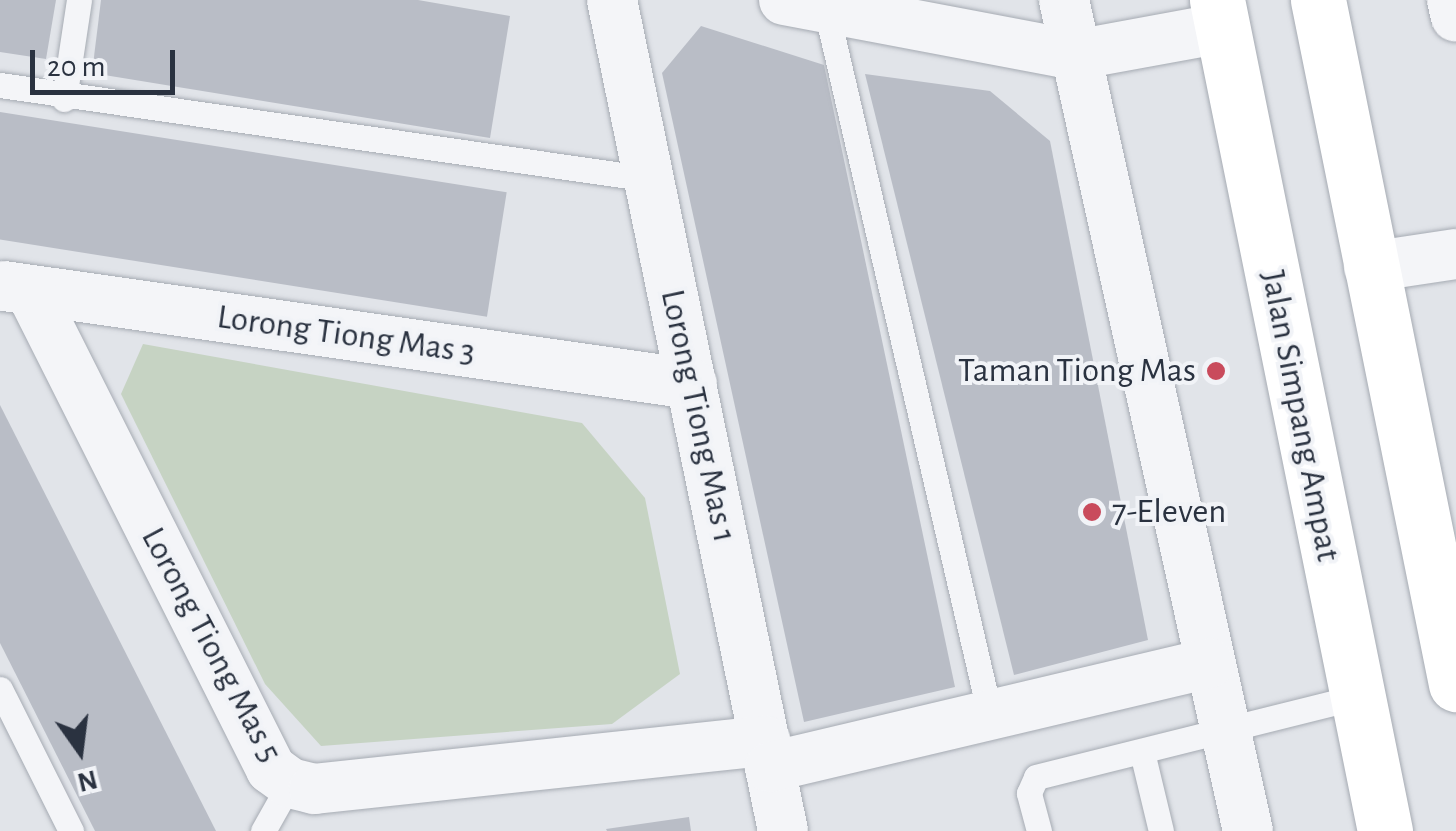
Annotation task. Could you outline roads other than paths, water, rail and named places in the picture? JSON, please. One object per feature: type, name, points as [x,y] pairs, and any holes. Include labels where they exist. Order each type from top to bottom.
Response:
[{"type":"highway","points":[[1318,0],[1456,684]]},
{"type":"highway","name":"Jalan Simpang Ampat","points":[[1220,14],[1385,831]]},
{"type":"street","name":"Lorong Tiong Mas 1","points":[[612,0],[783,831]]},
{"type":"street","points":[[1064,0],[1248,831]]},
{"type":"street","points":[[1452,0],[1456,17]]},
{"type":"street","points":[[805,4],[1075,55],[1220,14]]},
{"type":"street","points":[[1369,267],[1456,254]]},
{"type":"street","name":"Lorong Tiong Mas 5","points":[[15,288],[271,768],[290,783],[314,789],[768,754],[990,715],[1209,664]]},
{"type":"street","name":"Lorong Tiong Mas 3","points":[[15,288],[692,384]]},
{"type":"lane","points":[[64,99],[80,0]]},
{"type":"lane","points":[[805,4],[990,715]]},
{"type":"lane","points":[[0,85],[64,99],[649,179]]},
{"type":"lane","points":[[0,689],[71,831]]},
{"type":"lane","points":[[1039,831],[1029,793],[1036,777],[1228,733],[1357,696]]},
{"type":"lane","points":[[1142,752],[1161,831]]},
{"type":"lane","points":[[262,831],[290,783]]},
{"type":"place","name":"Taman Tiong Mas","points":[[1216,371]]},
{"type":"place","name":"7-Eleven","points":[[1092,512]]}]
